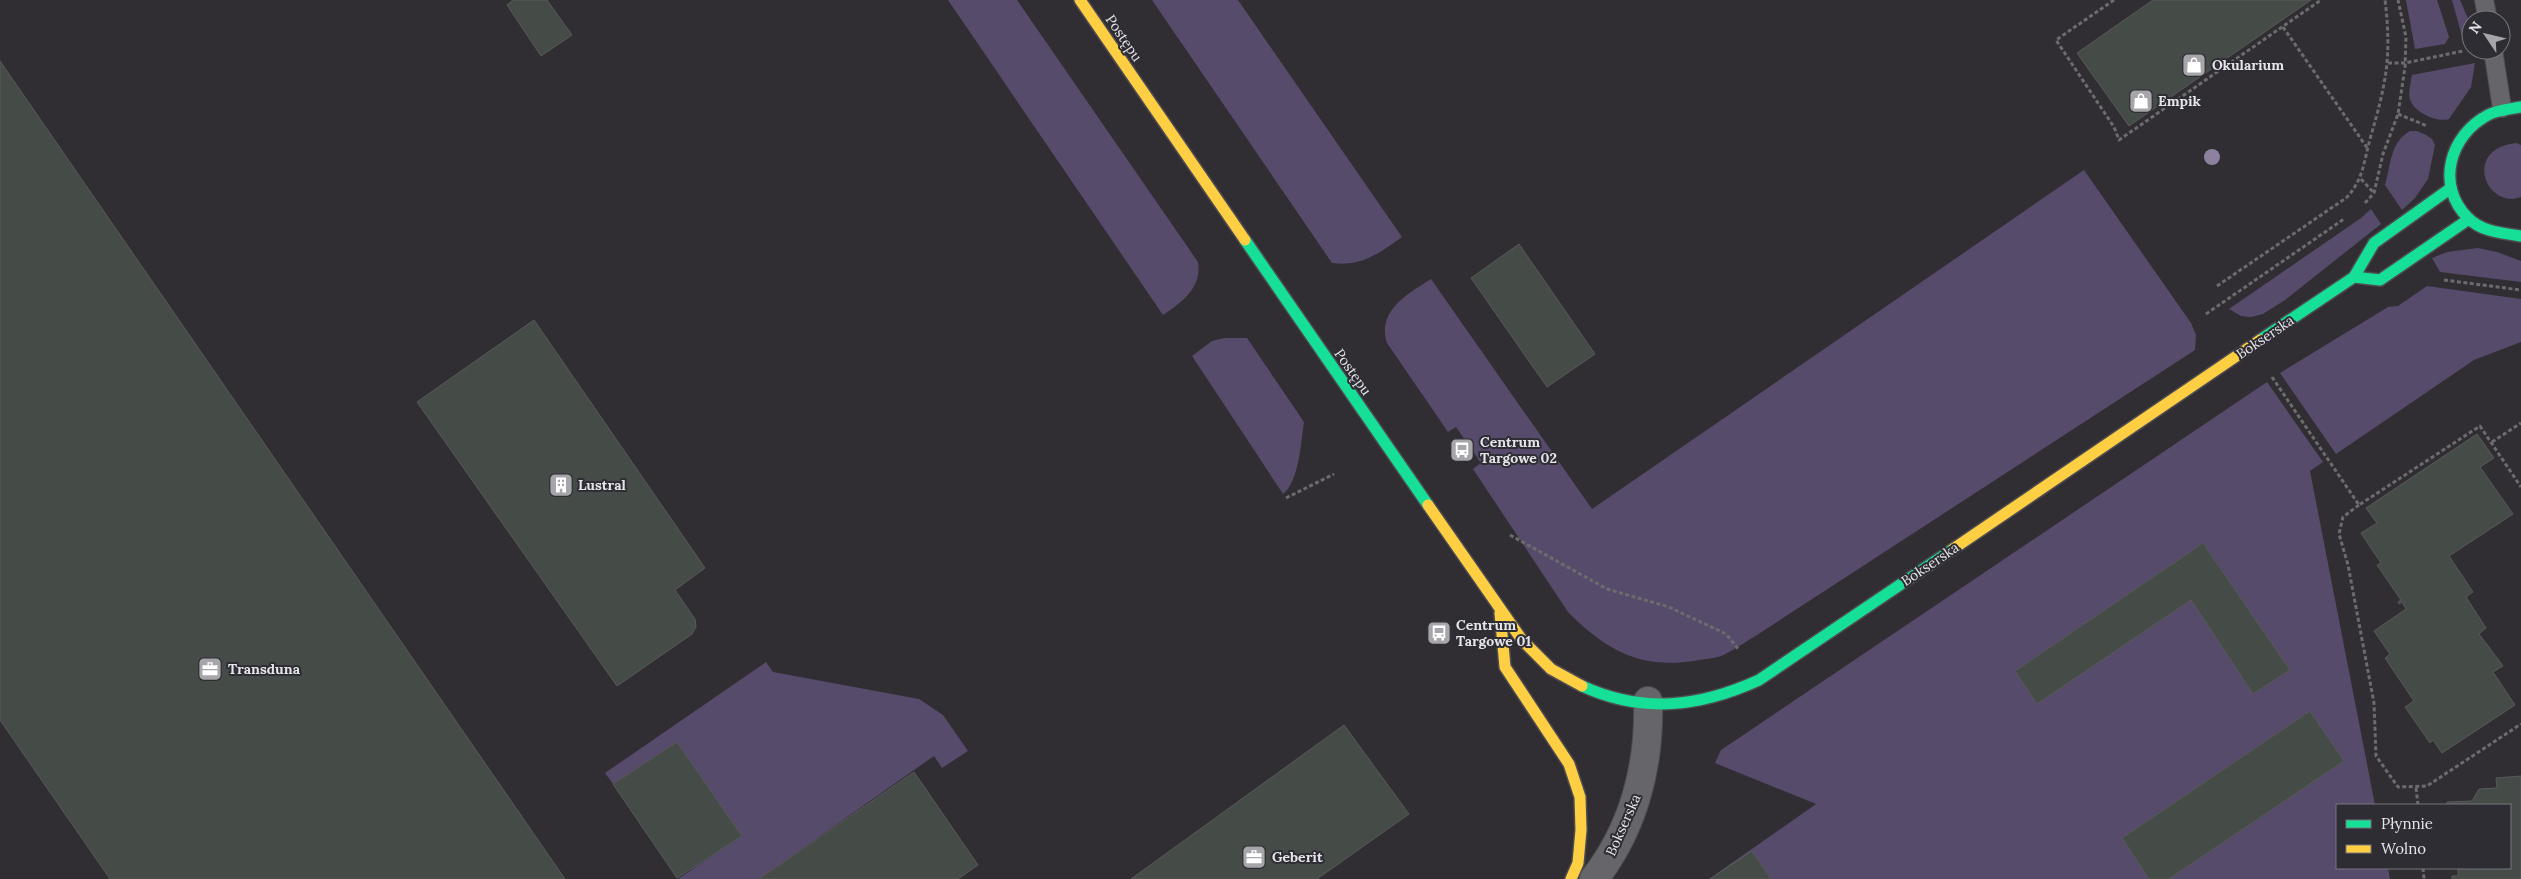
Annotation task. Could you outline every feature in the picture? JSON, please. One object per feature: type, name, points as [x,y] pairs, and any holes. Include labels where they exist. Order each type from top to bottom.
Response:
[{"type":"street","name":"Postępu","points":[[1080,0],[1351,396],[1484,585],[1500,613],[1537,656],[1569,679],[1605,695],[1648,701]]},
{"type":"street","points":[[2521,107],[2502,108],[2484,115],[2468,126],[2457,142],[2450,165],[2451,188],[2458,205],[2469,219],[2486,231],[2506,237],[2521,236]]},
{"type":"street","name":"Bokserska","points":[[1594,879],[1606,863],[1627,824],[1642,779],[1649,734],[1648,701],[1690,703],[1728,694],[1759,680],[2354,277],[2374,243],[2451,188]]},
{"type":"street","points":[[2354,277],[2380,280],[2469,219]]},
{"type":"street","points":[[1500,613],[1505,667],[1569,764],[1580,797],[1582,830],[1578,863],[1571,879]]},
{"type":"lane","points":[[2495,60],[2502,108]]},
{"type":"path","points":[[2114,0],[2056,40],[2114,127],[2119,140],[2321,0]]},
{"type":"path","points":[[2217,286],[2346,198],[2361,179],[2382,102],[2388,64],[2388,30],[2385,0]]},
{"type":"path","points":[[2363,205],[2374,193],[2383,154],[2398,114],[2405,63],[2406,37],[2398,0]]},
{"type":"path","points":[[2283,27],[2368,149]]},
{"type":"path","points":[[2388,64],[2405,63],[2461,52]]},
{"type":"path","points":[[2206,314],[2348,216]]},
{"type":"path","points":[[2437,280],[2521,290]]},
{"type":"path","points":[[2268,370],[2359,505]]},
{"type":"path","points":[[2492,442],[2521,423]]},
{"type":"path","points":[[2521,487],[2480,426],[2343,517],[2340,534],[2348,565],[2374,703],[2376,756],[2398,788],[2427,786],[2521,724]]},
{"type":"path","points":[[1286,498],[1334,474]]},
{"type":"path","points":[[1510,535],[1606,590],[1669,607],[1726,634],[1742,654]]},
{"type":"path","points":[[2416,788],[2418,804]]},
{"type":"shaded area","points":[[948,0],[1017,0],[1198,262],[1197,279],[1194,287],[1183,299],[1163,315]]},
{"type":"shaded area","points":[[1152,0],[1238,0],[1402,237],[1370,258],[1352,263],[1332,263]]},
{"type":"shaded area","points":[[2406,0],[2437,0],[2449,37],[2445,44],[2415,49]]},
{"type":"shaded area","points":[[2452,0],[2460,0],[2464,10],[2461,10],[2461,33]]},
{"type":"shaded area","points":[[2475,63],[2471,87],[2449,119],[2432,118],[2420,112],[2412,104],[2409,93],[2412,75]]},
{"type":"shaded area","points":[[2410,131],[2417,131],[2426,135],[2432,139],[2435,145],[2428,179],[2415,198],[2402,210],[2385,185],[2392,155],[2398,141]]},
{"type":"shaded area","points":[[2516,143],[2521,145],[2521,197],[2509,199],[2498,195],[2490,187],[2485,177],[2485,166],[2489,156],[2499,148]]},
{"type":"shaded area","points":[[2084,170],[2191,323],[2196,335],[2195,350],[1757,635],[1730,652],[1718,657],[1674,663],[1640,659],[1625,654],[1596,637],[1568,612],[1473,469],[1481,463],[1456,427],[1448,432],[1387,343],[1386,321],[1390,312],[1413,290],[1431,279],[1592,509]]},
{"type":"shaded area","points":[[2371,209],[2381,224],[2285,300],[2263,314],[2251,317],[2241,316],[2229,309],[2361,218]]},
{"type":"shaded area","points":[[2478,248],[2497,252],[2521,261],[2521,282],[2440,272],[2432,258],[2447,252]]},
{"type":"shaded area","points":[[2427,286],[2521,299],[2521,342],[2474,360],[2336,454],[2280,373],[2388,307],[2398,306]]},
{"type":"shaded area","points":[[1224,338],[1247,338],[1304,422],[1296,471],[1293,480],[1283,494],[1192,356],[1212,341]]},
{"type":"shaded area","points":[[2267,382],[2323,462],[2310,471],[2375,804],[2336,804],[2336,869],[2388,869],[2390,879],[1709,879],[1816,804],[1715,763],[1721,750]]},
{"type":"shaded area","points":[[766,662],[773,672],[919,699],[943,715],[968,751],[942,768],[934,756],[759,879],[678,879],[741,836],[677,742],[613,784],[605,773]]},
{"type":"building","points":[[513,0],[547,0],[572,35],[541,56],[507,5]]},
{"type":"building","points":[[2153,0],[2311,0],[2129,126],[2077,53]]},
{"type":"building","points":[[0,61],[565,879],[110,879],[0,720]]},
{"type":"building","points":[[1519,244],[1595,354],[1547,387],[1471,278]]},
{"type":"building","name":"Lustral","points":[[534,320],[705,568],[675,590],[695,619],[696,627],[692,634],[617,686],[417,402]]},
{"type":"building","points":[[2477,434],[2494,458],[2480,467],[2513,514],[2449,556],[2473,592],[2466,597],[2486,628],[2479,634],[2503,666],[2493,672],[2515,705],[2442,753],[2433,740],[2430,743],[2405,707],[2414,701],[2385,658],[2390,654],[2374,631],[2406,609],[2402,602],[2399,604],[2398,602],[2401,600],[2377,565],[2381,563],[2361,533],[2377,523],[2366,508]]},
{"type":"building","points":[[2203,543],[2290,670],[2253,694],[2191,600],[2037,704],[2015,671]]},
{"type":"building","points":[[2310,711],[2344,761],[2169,879],[2149,879],[2122,838]]},
{"type":"building","points":[[1344,725],[1409,814],[1317,879],[1131,879]]},
{"type":"building","points":[[677,742],[742,836],[677,878],[613,784]]},
{"type":"building","points":[[914,772],[978,865],[958,879],[759,879]]},
{"type":"building","points":[[2521,776],[2521,879],[2452,879],[2452,876],[2458,876],[2458,869],[2511,869],[2511,804],[2447,804],[2447,802],[2472,801],[2479,789],[2497,788],[2496,778]]},
{"type":"building","points":[[1752,851],[1771,879],[1710,879]]},
{"type":"traffic: fast","points":[[2521,107],[2492,113],[2475,124],[2464,135],[2456,148],[2451,162],[2450,176],[2452,191],[2458,205],[2468,218],[2486,229],[2521,236]]},
{"type":"traffic: fast","points":[[2260,340],[2354,277],[2374,243],[2451,188]]},
{"type":"traffic: fast","points":[[2354,277],[2380,280],[2469,219]]},
{"type":"traffic: fast","points":[[1245,240],[1428,505]]},
{"type":"traffic: fast","points":[[1582,686],[1627,701],[1649,704],[1693,701],[1737,689],[1759,680],[1953,549]]},
{"type":"traffic: slow","points":[[1080,0],[1245,240]]},
{"type":"traffic: slow","points":[[1953,549],[2260,340]]},
{"type":"traffic: slow","points":[[1428,505],[1522,640],[1551,669],[1582,686]]},
{"type":"traffic: slow","points":[[1500,613],[1505,667],[1569,764],[1580,797],[1581,830],[1578,863],[1571,879]]},
{"type":"place","name":"Okularium","points":[[2194,65]]},
{"type":"place","name":"Empik","points":[[2141,101]]},
{"type":"place","name":"Centrum Targowe 02","points":[[1462,450]]},
{"type":"place","name":"Lustral","points":[[561,485]]},
{"type":"place","name":"Centrum Targowe 01","points":[[1439,633]]},
{"type":"place","name":"Transduna","points":[[210,669]]},
{"type":"place","name":"Geberit","points":[[1254,857]]}]
